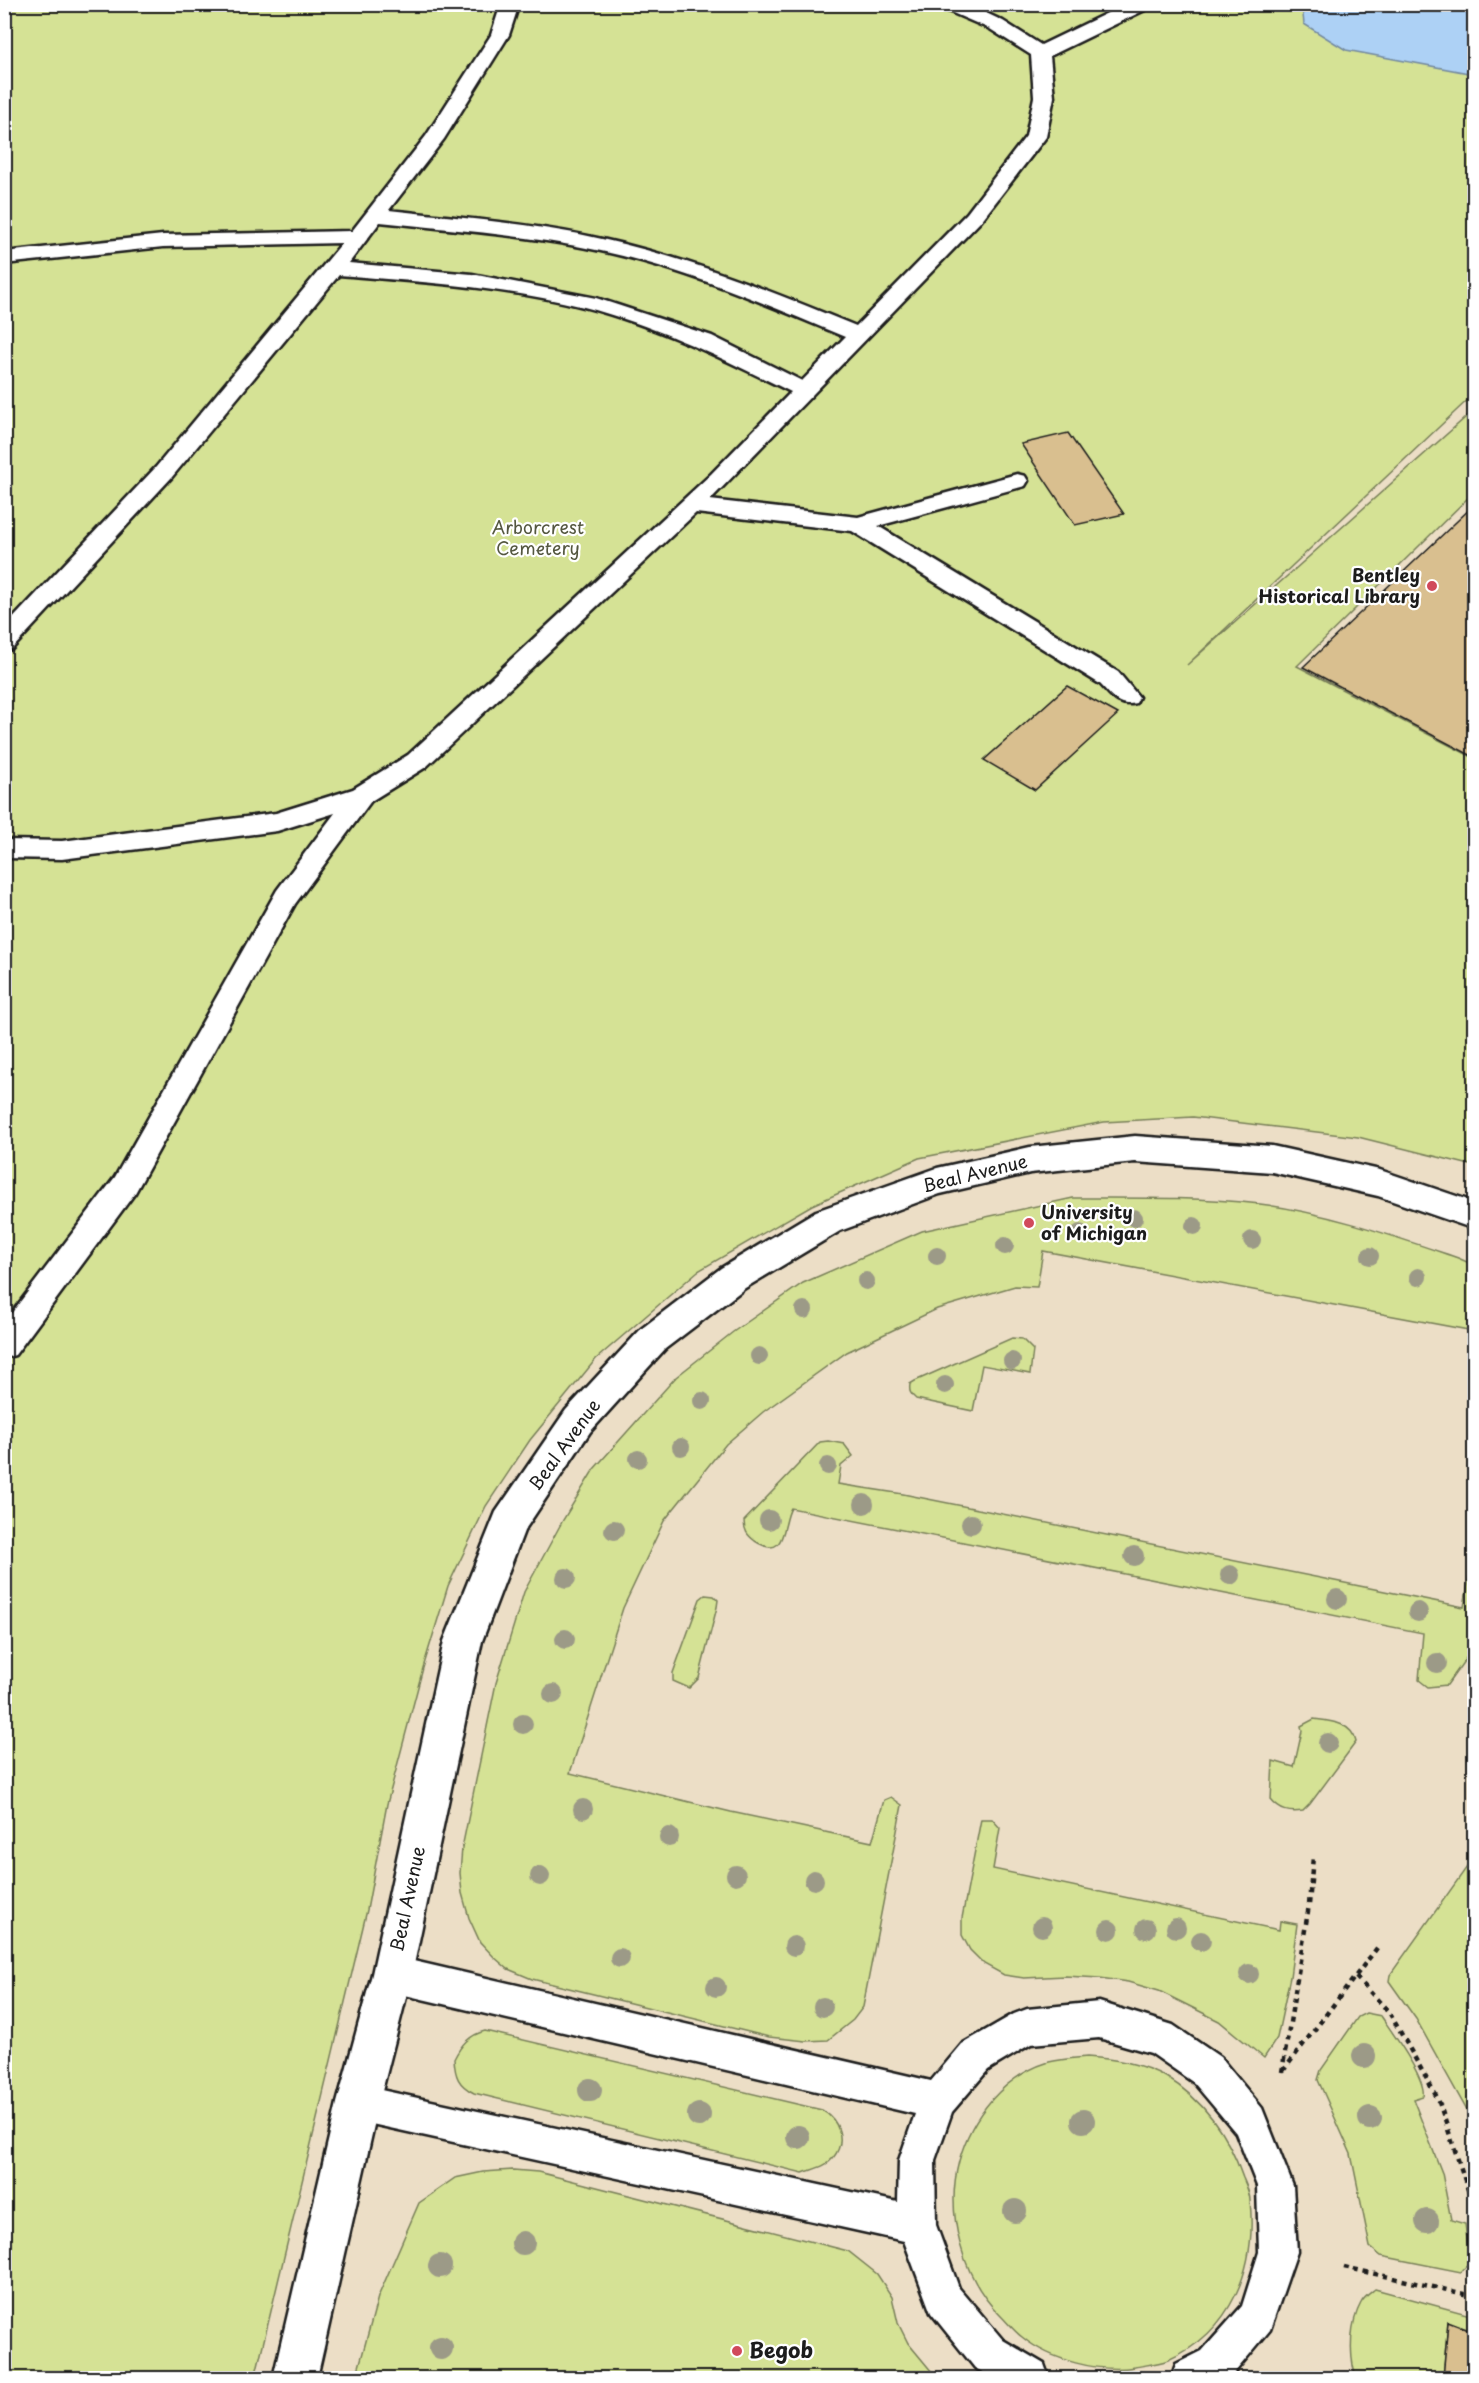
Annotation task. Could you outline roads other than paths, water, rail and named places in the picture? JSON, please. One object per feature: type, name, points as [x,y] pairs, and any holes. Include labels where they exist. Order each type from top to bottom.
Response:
[{"type":"street","name":"Beal Avenue","points":[[295,2379],[358,2103],[392,1974],[463,1641],[509,1523],[585,1412],[653,1339],[733,1278],[828,1221],[937,1181],[1030,1160],[1135,1149],[1272,1159],[1380,1183],[1474,1216]]},
{"type":"lane","points":[[4,644],[164,472],[334,268],[434,140],[500,35],[510,4]]},
{"type":"lane","points":[[4,849],[62,850],[277,822],[362,795],[417,761],[691,505],[805,391],[974,217],[1036,137],[1044,97],[1040,53],[1014,34],[967,10],[948,4]]},
{"type":"lane","points":[[1040,53],[1142,4]]},
{"type":"lane","points":[[375,215],[533,233],[632,252],[749,290],[860,335]]},
{"type":"lane","points":[[4,258],[163,241],[358,237]]},
{"type":"lane","points":[[334,268],[472,280],[590,302],[704,340],[805,391]]},
{"type":"lane","points":[[691,505],[858,524],[1017,481]]},
{"type":"lane","points":[[858,524],[1109,678],[1126,697]]},
{"type":"lane","points":[[4,1346],[125,1185],[286,897],[362,795]]},
{"type":"lane","points":[[392,1974],[938,2101]]},
{"type":"lane","points":[[1030,2379],[989,2354],[944,2300],[917,2225],[917,2160],[938,2101],[975,2057],[1028,2027],[1100,2020],[1160,2038],[1207,2070],[1249,2121],[1275,2186],[1278,2252],[1257,2317],[1216,2365],[1190,2379]]},
{"type":"lane","points":[[358,2103],[917,2225]]},
{"type":"water","points":[[1302,5],[1474,5],[1474,74],[1346,50],[1304,24]]},
{"type":"place","name":"Bentley Historical Library","points":[[1432,586]]},
{"type":"place","name":"University of Michigan","points":[[1029,1223]]},
{"type":"place","name":"Begob","points":[[737,2351]]},
{"type":"park label","name":"Arborcrest Cemetery","points":[[538,538]]}]
